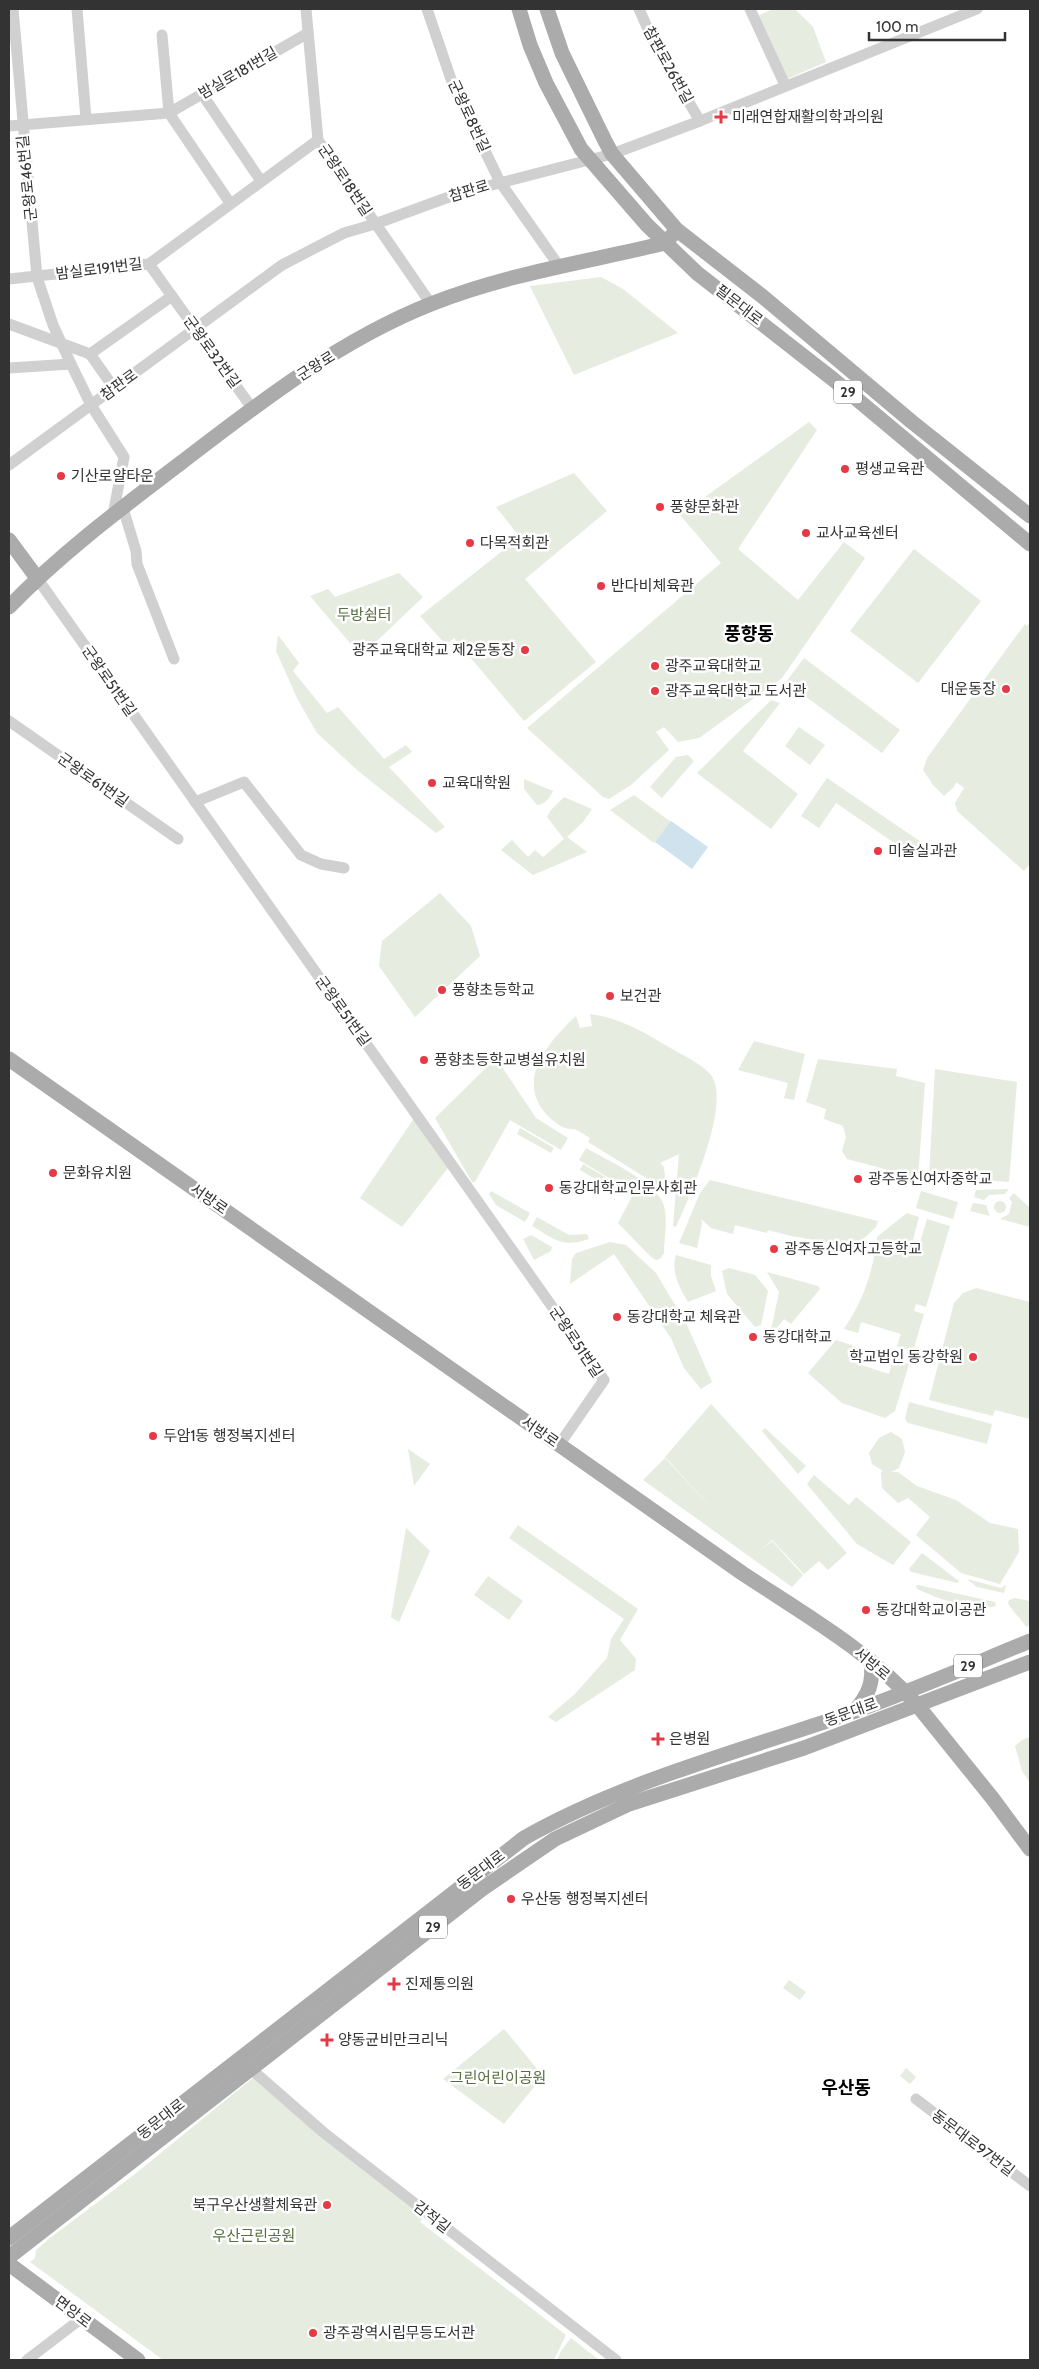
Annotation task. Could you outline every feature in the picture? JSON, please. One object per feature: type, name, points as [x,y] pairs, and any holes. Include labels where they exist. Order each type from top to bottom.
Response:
[{"type":"main road","name":"필문대로","points":[[519,9],[530,45],[546,82],[564,119],[590,161],[665,243],[698,273],[834,380],[1030,544]]},
{"type":"main road","name":"필문대로","points":[[547,9],[562,53],[612,154],[677,230],[762,296],[912,422],[1030,516]]},
{"type":"main road","points":[[665,243],[677,230]]},
{"type":"main road","name":"군왕로","points":[[9,607],[37,578],[118,511],[252,408],[283,386],[370,333],[431,304],[559,266],[665,243]]},
{"type":"main road","points":[[9,540],[37,578]]},
{"type":"main road","name":"서방로","points":[[9,1059],[742,1573],[850,1645],[906,1692],[994,1799],[1030,1849]]},
{"type":"main road","name":"동문대로","points":[[9,2238],[524,1838],[551,1822],[612,1795],[855,1712],[1030,1641]]},
{"type":"main road","points":[[855,1712],[870,1689],[872,1680],[871,1662]]},
{"type":"main road","name":"동문대로","points":[[9,2257],[482,1889],[555,1839],[629,1804],[804,1748],[1030,1662]]},
{"type":"main road","name":"면앙로","points":[[9,2264],[138,2360]]},
{"type":"street","name":"군왕로46번길","points":[[13,9],[37,277],[71,364],[92,405],[124,457],[118,511]]},
{"type":"street","points":[[77,9],[86,119]]},
{"type":"street","name":"군왕로18번길","points":[[306,9],[318,140],[431,304]]},
{"type":"street","name":"군왕로8번길","points":[[427,9],[453,85],[500,182],[559,266]]},
{"type":"street","name":"참판로26번길","points":[[639,9],[655,45],[700,121]]},
{"type":"street","points":[[756,10],[785,85]]},
{"type":"street","name":"참판로","points":[[9,465],[299,255],[344,232],[375,224],[458,194],[612,154],[700,121],[785,85],[799,82],[970,10]]},
{"type":"street","name":"밤실로181번길","points":[[9,126],[169,113],[308,33]]},
{"type":"street","points":[[162,35],[169,113],[230,203]]},
{"type":"street","points":[[202,94],[261,181]]},
{"type":"street","name":"밤실로191번길","points":[[9,280],[149,264],[318,140]]},
{"type":"street","name":"군왕로32번길","points":[[149,264],[252,408]]},
{"type":"street","points":[[90,354],[172,296]]},
{"type":"street","points":[[9,324],[90,354],[114,388]]},
{"type":"street","points":[[10,368],[71,364]]},
{"type":"street","points":[[118,511],[136,551],[137,564],[174,659]]},
{"type":"street","name":"군왕로51번길","points":[[37,578],[604,1380],[559,1445]]},
{"type":"street","name":"군왕로61번길","points":[[9,721],[178,839]]},
{"type":"street","points":[[195,802],[244,782],[301,855],[321,864],[344,868]]},
{"type":"street","name":"감적길","points":[[251,2069],[323,2132],[616,2360]]},
{"type":"street","name":"동문대로97번길","points":[[916,2099],[1030,2186]]},
{"type":"street","points":[[27,2360],[82,2318]]},
{"type":"green space","points":[[773,9],[795,9],[813,27],[826,62],[787,79],[759,15]]},
{"type":"green space","points":[[601,277],[623,289],[678,333],[574,375],[530,286]]},
{"type":"green space","points":[[809,422],[817,430],[738,549],[798,600],[844,542],[865,558],[782,678],[699,738],[678,742],[664,727],[656,732],[669,750],[631,785],[609,799],[603,797],[527,728],[721,563],[680,515]]},
{"type":"green space","points":[[574,473],[607,511],[525,579],[596,662],[524,721],[454,638],[446,645],[420,616],[520,537],[496,507]]},
{"type":"green space","points":[[914,549],[981,601],[918,683],[850,631]]},
{"type":"green space","name":"두방쉼터","points":[[399,573],[423,597],[361,656],[310,596],[328,589],[335,597]]},
{"type":"green space","name":"대운동장","points":[[1030,623],[1030,864],[1024,871],[957,811],[955,803],[964,788],[956,782],[954,787],[944,796],[933,785],[923,770],[927,758],[1025,624],[1027,626]]},
{"type":"green space","points":[[278,635],[299,663],[293,671],[327,713],[338,707],[384,759],[406,745],[412,752],[389,767],[445,827],[436,833],[357,770],[317,733],[298,700],[276,651]]},
{"type":"green space","points":[[804,658],[900,730],[882,753],[786,682]]},
{"type":"green space","points":[[771,700],[780,703],[743,751],[798,794],[771,829],[697,773]]},
{"type":"green space","points":[[799,727],[825,745],[810,765],[785,746]]},
{"type":"green space","points":[[688,755],[694,761],[662,798],[650,787],[676,757]]},
{"type":"green space","points":[[827,778],[921,842],[912,855],[836,803],[819,828],[801,816]]},
{"type":"green space","points":[[524,779],[553,791],[547,800],[537,805],[524,789]]},
{"type":"green space","points":[[634,795],[671,822],[654,843],[610,810]]},
{"type":"green space","points":[[564,797],[592,809],[583,822],[567,837],[587,852],[533,875],[501,850],[512,840],[528,857],[535,850],[543,857],[564,839],[547,817],[550,811]]},
{"type":"green space","points":[[440,893],[471,926],[480,956],[415,1017],[379,966],[382,941]]},
{"type":"green space","points":[[590,1014],[621,1022],[640,1030],[696,1063],[711,1075],[716,1089],[713,1128],[690,1195],[676,1227],[673,1226],[679,1154],[660,1163],[664,1167],[666,1187],[664,1189],[588,1142],[590,1138],[582,1133],[556,1123],[542,1109],[535,1095],[534,1081],[537,1067],[544,1053],[564,1027],[576,1016],[580,1028],[592,1026]]},
{"type":"green space","points":[[754,1041],[805,1054],[794,1100],[784,1098],[788,1083],[738,1070]]},
{"type":"green space","points":[[496,1058],[536,1118],[568,1138],[561,1150],[510,1120],[475,1182],[472,1182],[435,1118]]},
{"type":"green space","points":[[818,1059],[897,1069],[896,1076],[925,1083],[918,1178],[847,1159],[842,1151],[846,1137],[843,1126],[824,1119],[826,1109],[806,1102]]},
{"type":"green space","points":[[935,1069],[1017,1082],[1009,1182],[929,1176]]},
{"type":"green space","points":[[417,1114],[451,1164],[402,1227],[360,1198]]},
{"type":"green space","points":[[520,1128],[554,1148],[551,1153],[517,1134]]},
{"type":"green space","points":[[586,1148],[631,1173],[660,1197],[664,1206],[666,1223],[664,1253],[660,1259],[656,1260],[651,1257],[618,1223],[634,1193],[579,1160]]},
{"type":"green space","points":[[583,1164],[617,1184],[614,1190],[580,1170]]},
{"type":"green space","points":[[710,1180],[878,1221],[876,1227],[855,1247],[768,1230],[767,1233],[735,1225],[733,1234],[711,1228],[701,1219],[702,1224],[697,1248],[679,1243],[700,1193]]},
{"type":"green space","points":[[1009,1189],[1005,1194],[989,1195],[984,1200],[974,1197],[976,1190]]},
{"type":"green space","points":[[491,1191],[530,1213],[525,1222],[496,1205],[489,1194]]},
{"type":"green space","points":[[921,1191],[958,1202],[953,1219],[916,1208]]},
{"type":"green space","points":[[1014,1193],[1030,1208],[1030,1227],[1000,1219],[1009,1214],[1012,1202],[1009,1198]]},
{"type":"green space","points":[[1000,1201],[1006,1207],[1000,1213],[994,1207]]},
{"type":"green space","points":[[973,1203],[986,1205],[990,1216],[970,1211]]},
{"type":"green space","points":[[907,1213],[919,1217],[913,1240],[920,1242],[927,1219],[950,1226],[926,1307],[916,1304],[914,1311],[924,1314],[913,1351],[897,1346],[901,1334],[861,1322],[858,1333],[844,1329],[857,1307],[870,1274],[877,1237]]},
{"type":"green space","points":[[537,1217],[569,1235],[587,1234],[589,1239],[565,1243],[553,1239],[532,1226]]},
{"type":"green space","points":[[531,1235],[552,1247],[551,1251],[534,1260],[523,1239]]},
{"type":"green space","points":[[610,1242],[626,1245],[656,1273],[687,1325],[712,1382],[701,1389],[684,1368],[671,1338],[614,1254],[570,1284],[572,1259],[576,1253]]},
{"type":"green space","points":[[676,1255],[711,1265],[711,1276],[716,1291],[688,1302],[675,1273]]},
{"type":"green space","points":[[729,1268],[755,1275],[768,1291],[761,1325],[755,1327],[727,1294],[722,1271]]},
{"type":"green space","points":[[767,1272],[818,1286],[820,1289],[791,1324],[784,1319],[773,1332],[771,1330],[779,1292]]},
{"type":"green space","points":[[976,1288],[1030,1302],[1030,1419],[995,1410],[993,1416],[929,1400],[954,1303],[963,1293]]},
{"type":"green space","points":[[836,1340],[854,1346],[849,1361],[889,1374],[893,1359],[909,1364],[895,1411],[885,1418],[842,1403],[808,1373]]},
{"type":"green space","points":[[909,1402],[992,1424],[987,1444],[908,1423],[905,1419]]},
{"type":"green space","points":[[711,1404],[847,1553],[828,1570],[819,1561],[804,1574],[772,1540],[761,1550],[772,1541],[803,1575],[792,1587],[643,1480],[665,1458],[726,1524],[665,1457]]},
{"type":"green space","points":[[765,1428],[806,1466],[798,1474],[762,1431]]},
{"type":"green space","points":[[891,1432],[902,1439],[905,1452],[899,1468],[891,1472],[898,1472],[917,1486],[956,1500],[990,1523],[1018,1529],[1019,1552],[1000,1584],[961,1573],[916,1535],[930,1517],[908,1498],[898,1503],[882,1488],[881,1472],[883,1471],[872,1464],[869,1453],[879,1438]]},
{"type":"green space","points":[[408,1449],[430,1464],[414,1486]]},
{"type":"green space","points":[[814,1475],[849,1505],[856,1497],[911,1542],[893,1565],[857,1544],[807,1484]]},
{"type":"green space","points":[[518,1525],[638,1609],[620,1640],[636,1659],[635,1670],[556,1722],[548,1717],[575,1694],[607,1658],[611,1639],[624,1619],[509,1538]]},
{"type":"green space","points":[[406,1528],[430,1551],[399,1622],[391,1617]]},
{"type":"green space","points":[[922,1553],[959,1581],[958,1583],[911,1572],[909,1569]]},
{"type":"green space","points":[[488,1576],[523,1601],[509,1620],[474,1595]]},
{"type":"green space","points":[[967,1579],[1001,1588],[1006,1585],[1004,1593],[977,1587]]},
{"type":"green space","points":[[916,1586],[995,1602],[996,1606],[977,1607],[956,1604],[917,1589]]},
{"type":"green space","points":[[1015,1598],[1030,1601],[1030,1625],[1026,1627],[1008,1603],[1009,1600]]},
{"type":"green space","points":[[1030,1737],[1030,1783],[1022,1771],[1015,1746],[1022,1740]]},
{"type":"green space","points":[[789,1980],[806,1992],[800,2000],[783,1988]]},
{"type":"green space","name":"그린어린이공원","points":[[504,2029],[543,2076],[504,2124],[443,2079]]},
{"type":"green space","points":[[906,2068],[916,2077],[910,2084],[900,2076]]},
{"type":"green space","name":"우산근린공원","points":[[254,2077],[424,2216],[420,2222],[566,2335],[554,2360],[163,2360],[30,2262],[35,2258],[36,2250],[50,2238],[135,2174]]},
{"type":"green space","points":[[571,2338],[599,2360],[557,2360]]},
{"type":"water","points":[[671,821],[708,847],[692,869],[655,842]]},
{"type":"place","name":"미래연합재활의학과의원","points":[[721,117]]},
{"type":"place","name":"평생교육관","points":[[845,469]]},
{"type":"place","name":"기산로얄타운","points":[[61,476]]},
{"type":"place","name":"풍향문화관","points":[[660,507]]},
{"type":"place","name":"교사교육센터","points":[[806,533]]},
{"type":"place","name":"다목적회관","points":[[470,543]]},
{"type":"place","name":"반다비체육관","points":[[601,586]]},
{"type":"place","name":"광주교육대학교 제2운동장","points":[[525,650]]},
{"type":"place","name":"광주교육대학교","points":[[655,666]]},
{"type":"place","name":"대운동장","points":[[1006,689]]},
{"type":"place","name":"광주교육대학교 도서관","points":[[655,691]]},
{"type":"place","name":"교육대학원","points":[[432,783]]},
{"type":"place","name":"미술실과관","points":[[878,851]]},
{"type":"place","name":"풍향초등학교","points":[[442,990]]},
{"type":"place","name":"보건관","points":[[610,996]]},
{"type":"place","name":"풍향초등학교병설유치원","points":[[424,1060]]},
{"type":"place","name":"문화유치원","points":[[53,1173]]},
{"type":"place","name":"광주동신여자중학교","points":[[858,1179]]},
{"type":"place","name":"동강대학교인문사회관","points":[[549,1188]]},
{"type":"place","name":"광주동신여자고등학교","points":[[774,1249]]},
{"type":"place","name":"동강대학교 체육관","points":[[617,1317]]},
{"type":"place","name":"동강대학교","points":[[753,1337]]},
{"type":"place","name":"학교법인 동강학원","points":[[973,1357]]},
{"type":"place","name":"두암1동 행정복지센터","points":[[153,1436]]},
{"type":"place","name":"동강대학교이공관","points":[[866,1610]]},
{"type":"place","name":"은병원","points":[[658,1739]]},
{"type":"place","name":"우산동 행정복지센터","points":[[511,1899]]},
{"type":"place","name":"진제통의원","points":[[394,1984]]},
{"type":"place","name":"양동균비만크리닉","points":[[327,2040]]},
{"type":"place","name":"북구우산생활체육관","points":[[327,2205]]},
{"type":"place","name":"광주광역시립무등도서관","points":[[313,2333]]},
{"type":"district","name":"풍향동","points":[[749,634]]},
{"type":"district","name":"우산동","points":[[846,2088]]}]
